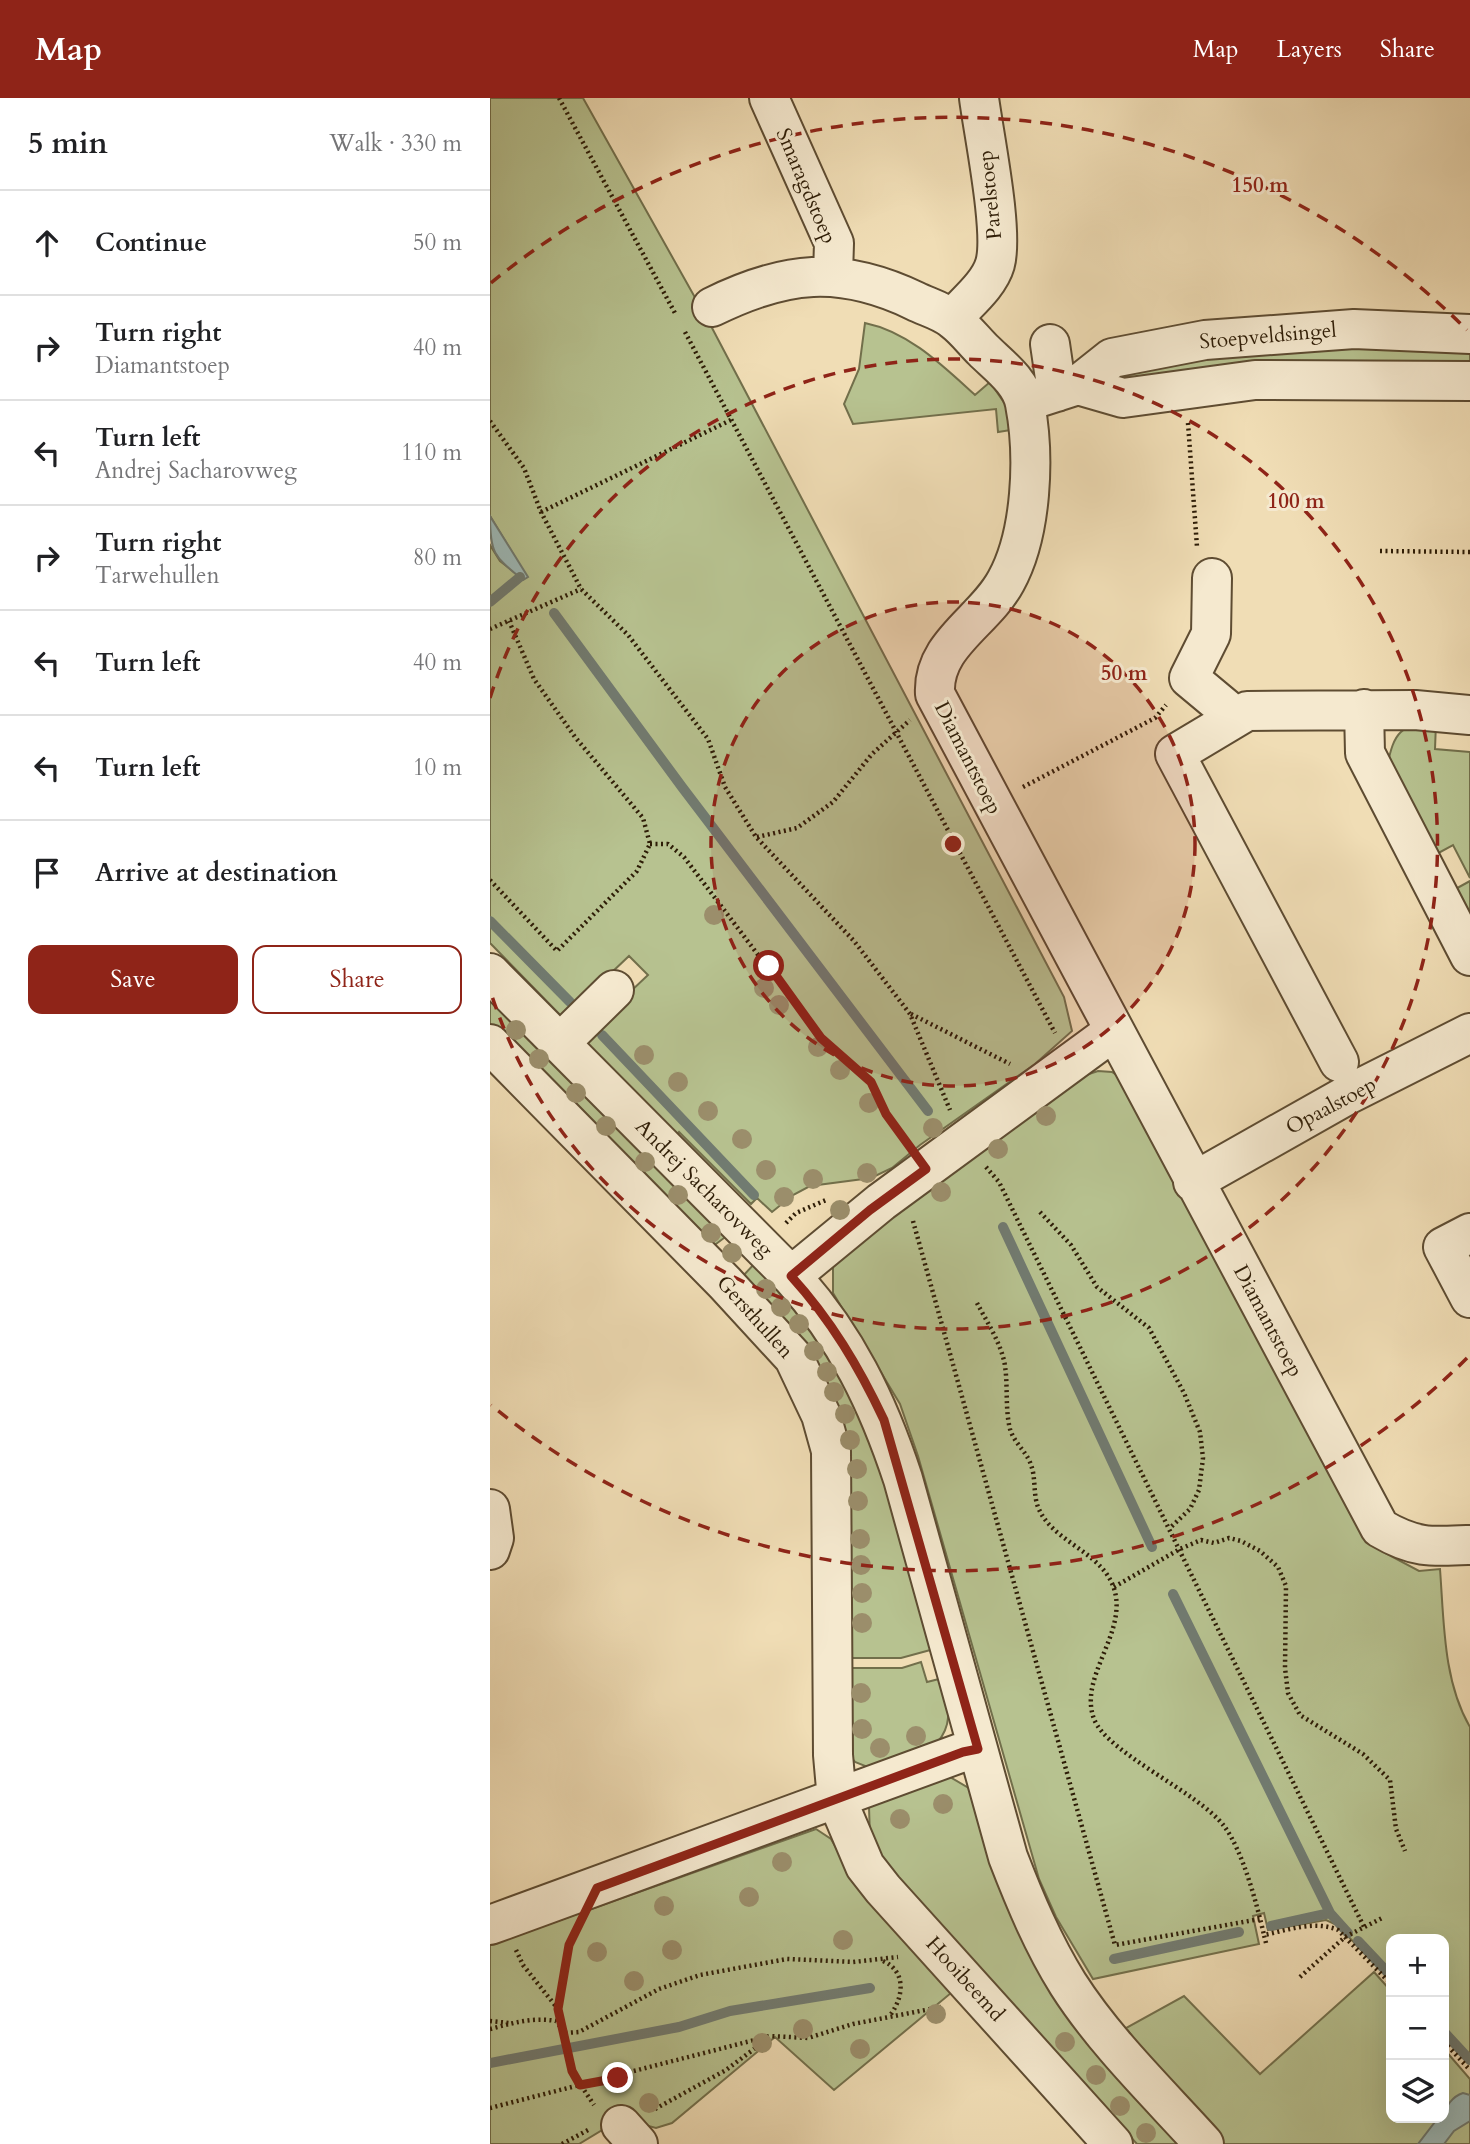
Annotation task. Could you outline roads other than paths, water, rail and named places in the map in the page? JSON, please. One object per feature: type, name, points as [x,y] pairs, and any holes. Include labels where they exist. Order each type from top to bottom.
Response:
[{"type":"street","name":"Smaragdstoep","points":[[769,98],[834,243],[833,275]]},
{"type":"street","name":"Parelstoep","points":[[952,319],[981,287],[995,265],[997,241],[979,98]]},
{"type":"street","name":"Smaragdstoep","points":[[712,307],[772,282],[808,275],[833,275],[889,290],[952,319],[1017,384],[1053,393]]},
{"type":"street","name":"Stoepveldsingel","points":[[1053,393],[1112,358],[1205,340],[1354,328],[1470,334]]},
{"type":"street","name":"Diamantstoep","points":[[1050,344],[1053,393],[1028,488],[1019,551],[1006,581],[989,608],[938,662],[934,694],[1380,1528],[1405,1542],[1426,1548],[1469,1545]]},
{"type":"street","name":"Stoepveldsingel","points":[[1053,393],[1122,398],[1255,380],[1470,381]]},
{"type":"street","points":[[1212,578],[1211,634],[1189,678],[1224,708],[1231,720]]},
{"type":"street","points":[[1364,709],[1365,753],[1470,956]]},
{"type":"street","points":[[1339,1062],[1175,754],[1247,711],[1364,709],[1470,715]]},
{"type":"street","name":"Andrej Sacharovweg","points":[[490,973],[791,1276],[831,1324],[860,1371],[884,1420],[1008,1857],[1050,1954],[1070,1987],[1111,2039],[1203,2144]]},
{"type":"street","points":[[560,1043],[614,990]]},
{"type":"street","points":[[791,1276],[914,1178],[1114,1031]]},
{"type":"street","name":"Opaalstoep","points":[[1193,1182],[1349,1094],[1470,1033]]},
{"type":"street","name":"Gersthullen","points":[[490,1044],[743,1301],[794,1358],[810,1388],[831,1451],[833,1755],[837,1800]]},
{"type":"street","points":[[1470,1233],[1443,1247],[1470,1298]]},
{"type":"street","points":[[490,1509],[494,1538],[490,1550]]},
{"type":"street","points":[[496,1923],[963,1752],[978,1749]]},
{"type":"street","name":"Hooibeemd","points":[[837,1800],[865,1866],[883,1889],[1113,2144]]},
{"type":"water","points":[[490,516],[528,577],[523,580],[496,553],[491,539]]},
{"type":"water","points":[[1463,2093],[1470,2095],[1470,2121],[1454,2131],[1444,2144],[1418,2144],[1434,2123],[1449,2123],[1449,2104]]},
{"type":"waterway","points":[[490,602],[520,577]]},
{"type":"waterway","points":[[554,613],[682,787],[928,1111]]},
{"type":"waterway","points":[[490,921],[570,1002]]},
{"type":"waterway","points":[[602,1035],[754,1195]]},
{"type":"waterway","points":[[1003,1227],[1152,1547]]},
{"type":"waterway","points":[[1173,1594],[1330,1913],[1348,1933]]},
{"type":"waterway","points":[[1271,1926],[1330,1913]]},
{"type":"waterway","points":[[1114,1959],[1239,1932]]},
{"type":"waterway","points":[[1358,1941],[1386,1971]]},
{"type":"waterway","points":[[490,2063],[679,2027],[730,2011],[870,1988]]},
{"type":"waterway","points":[[1449,2037],[1470,2060]]}]
